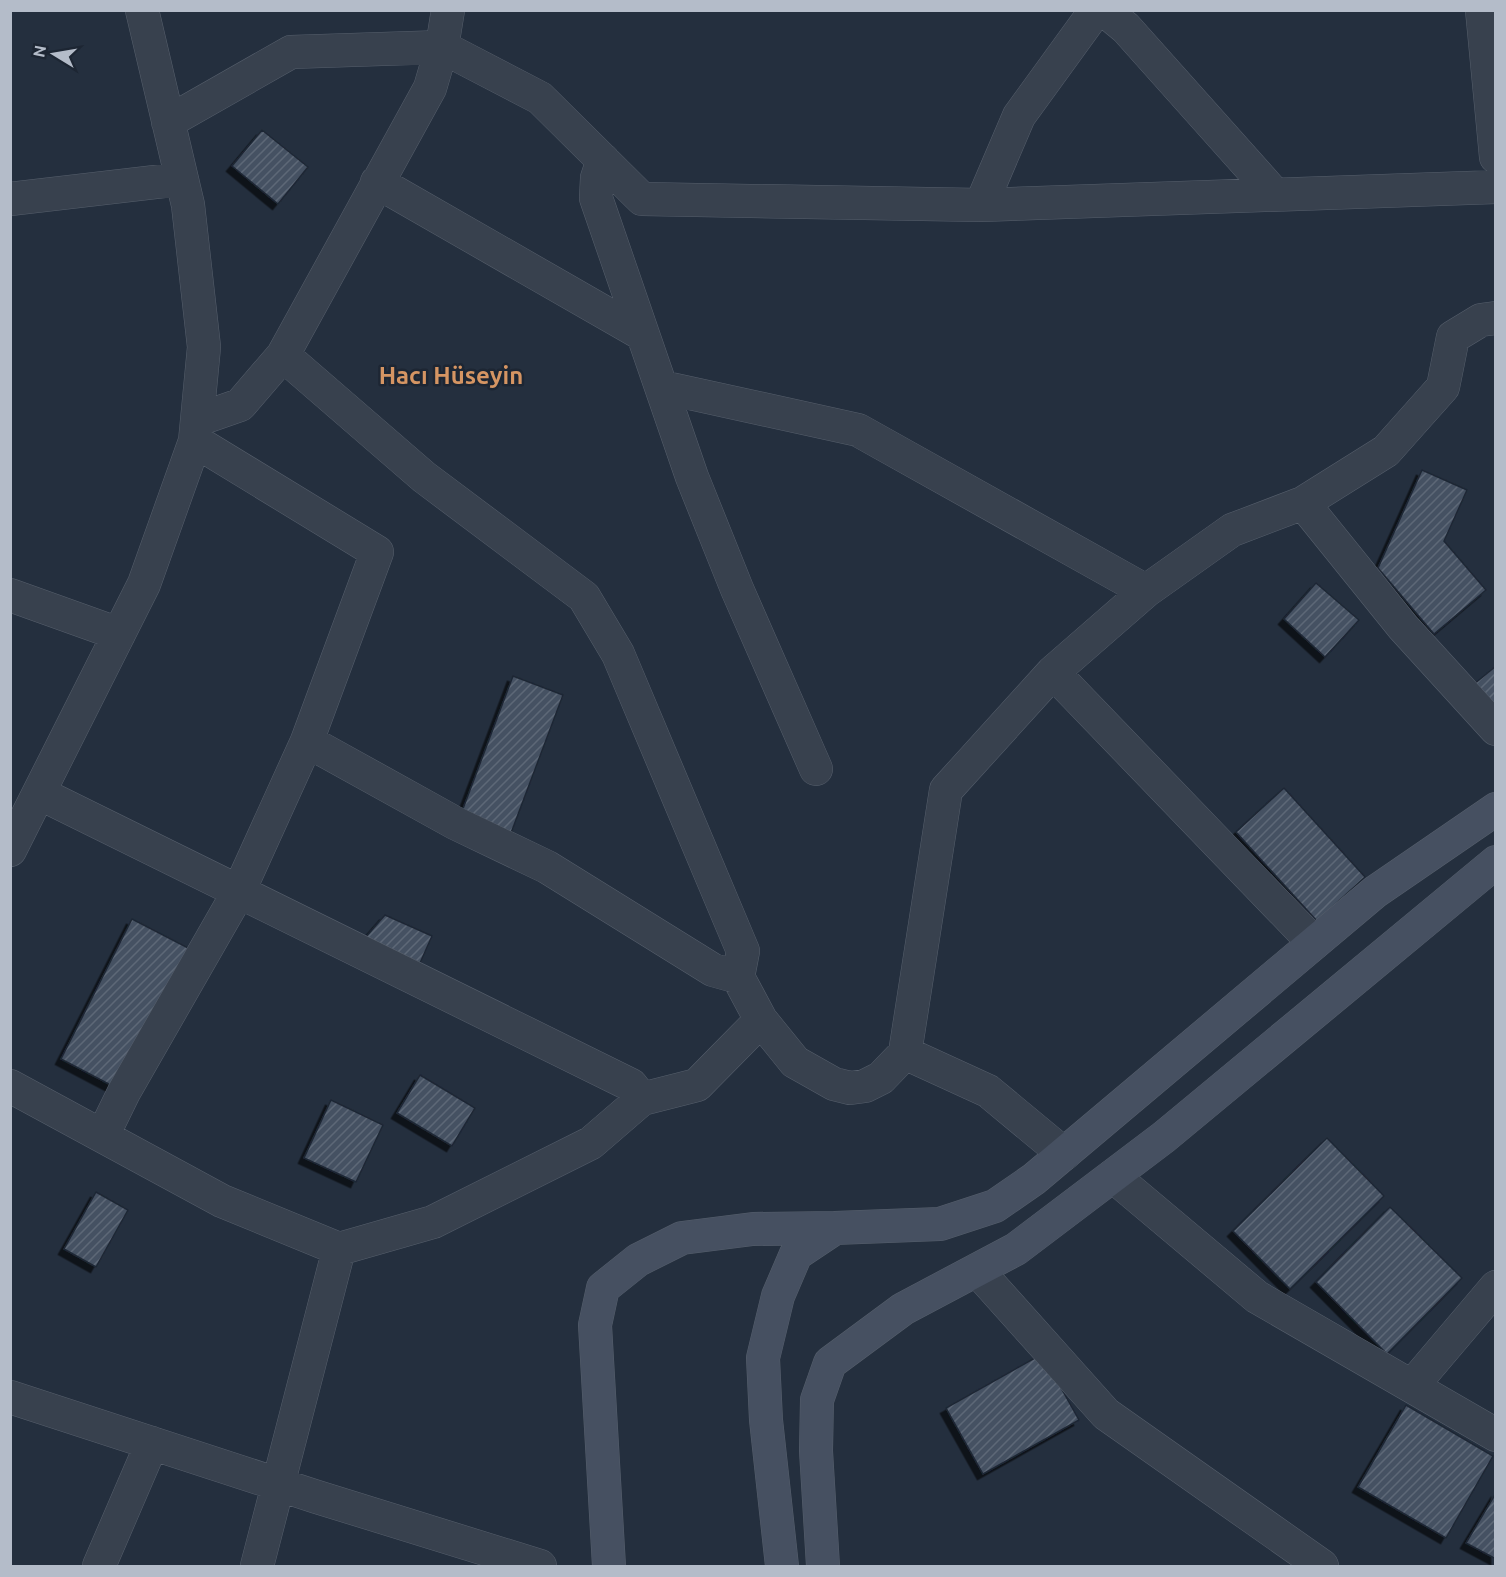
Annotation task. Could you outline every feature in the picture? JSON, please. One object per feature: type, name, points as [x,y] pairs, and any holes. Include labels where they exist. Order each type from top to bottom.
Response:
[{"type":"street","points":[[10,850],[144,584],[196,431],[204,347],[188,205],[142,10]]},
{"type":"street","points":[[196,431],[240,405],[283,355],[430,88],[442,47],[448,10]]},
{"type":"street","points":[[981,205],[1019,116],[1096,10]]},
{"type":"street","points":[[1104,10],[1126,28],[1275,195]]},
{"type":"street","points":[[1482,10],[1496,157]]},
{"type":"street","points":[[168,122],[291,52],[442,47],[540,98],[642,199],[981,205],[1496,188]]},
{"type":"street","points":[[603,160],[597,178],[596,198],[692,477],[737,590],[816,769]]},
{"type":"street","points":[[10,199],[181,179]]},
{"type":"street","points":[[377,182],[642,334]]},
{"type":"street","points":[[283,355],[424,477],[584,597],[618,654],[743,951],[738,977],[761,1020],[795,1062],[834,1084],[850,1088],[865,1086],[881,1078],[904,1053],[946,790],[1053,672],[1146,591],[1232,530],[1303,503],[1386,451],[1443,387],[1453,337],[1481,320],[1496,318]]},
{"type":"street","points":[[662,387],[858,430],[1146,591]]},
{"type":"street","points":[[103,1135],[124,1092],[238,893],[307,741],[377,552],[196,431]]},
{"type":"street","points":[[1303,503],[1403,627],[1496,729]]},
{"type":"street","points":[[10,595],[119,634]]},
{"type":"street","points":[[1053,672],[1314,943]]},
{"type":"street","points":[[307,741],[455,823],[547,867],[713,970],[738,977]]},
{"type":"street","points":[[39,793],[631,1085],[642,1099]]},
{"type":"street","points":[[609,1566],[596,1325],[603,1288],[638,1260],[682,1238],[753,1229],[940,1224],[995,1206],[1034,1179],[1375,892],[1496,809]]},
{"type":"street","points":[[824,1566],[816,1451],[817,1400],[830,1363],[903,1308],[1016,1249],[1164,1137],[1496,862]]},
{"type":"street","points":[[10,1086],[222,1201],[339,1249],[432,1222],[591,1143],[642,1099],[697,1085],[761,1020]]},
{"type":"street","points":[[904,1053],[988,1091],[1064,1154]]},
{"type":"street","points":[[1113,1176],[1257,1297],[1496,1435]]},
{"type":"street","points":[[782,1566],[766,1420],[763,1358],[778,1296],[796,1254],[835,1228]]},
{"type":"street","points":[[257,1566],[339,1249]]},
{"type":"street","points":[[977,1270],[1106,1414],[1322,1566]]},
{"type":"street","points":[[1413,1386],[1496,1287]]},
{"type":"street","points":[[10,1397],[540,1566]]},
{"type":"street","points":[[99,1566],[152,1443]]},
{"type":"building","points":[[262,130],[308,167],[278,204],[232,166]]},
{"type":"building","points":[[1422,470],[1467,490],[1444,541],[1486,590],[1434,634],[1378,568]]},
{"type":"building","points":[[1316,583],[1359,620],[1325,657],[1284,619]]},
{"type":"building","points":[[1496,666],[1496,713],[1473,685]]},
{"type":"building","points":[[513,676],[563,695],[508,841],[458,822]]},
{"type":"building","points":[[1284,788],[1365,877],[1317,921],[1236,832]]},
{"type":"building","points":[[385,915],[432,936],[420,963],[365,938]]},
{"type":"building","points":[[132,919],[196,952],[124,1092],[61,1059]]},
{"type":"building","points":[[420,1075],[475,1108],[452,1146],[397,1113]]},
{"type":"building","points":[[331,1100],[383,1125],[356,1182],[304,1158]]},
{"type":"building","points":[[1327,1138],[1384,1196],[1290,1289],[1233,1231]]},
{"type":"building","points":[[96,1192],[128,1210],[96,1267],[64,1249]]},
{"type":"building","points":[[1390,1207],[1462,1278],[1387,1354],[1316,1282]]},
{"type":"building","points":[[1042,1354],[1079,1420],[983,1474],[946,1408]]},
{"type":"building","points":[[1406,1405],[1493,1456],[1446,1538],[1358,1487]]},
{"type":"building","points":[[1496,1493],[1496,1559],[1466,1543]]},
{"type":"district","name":"Hacı Hüseyin","points":[[451,376]]}]
